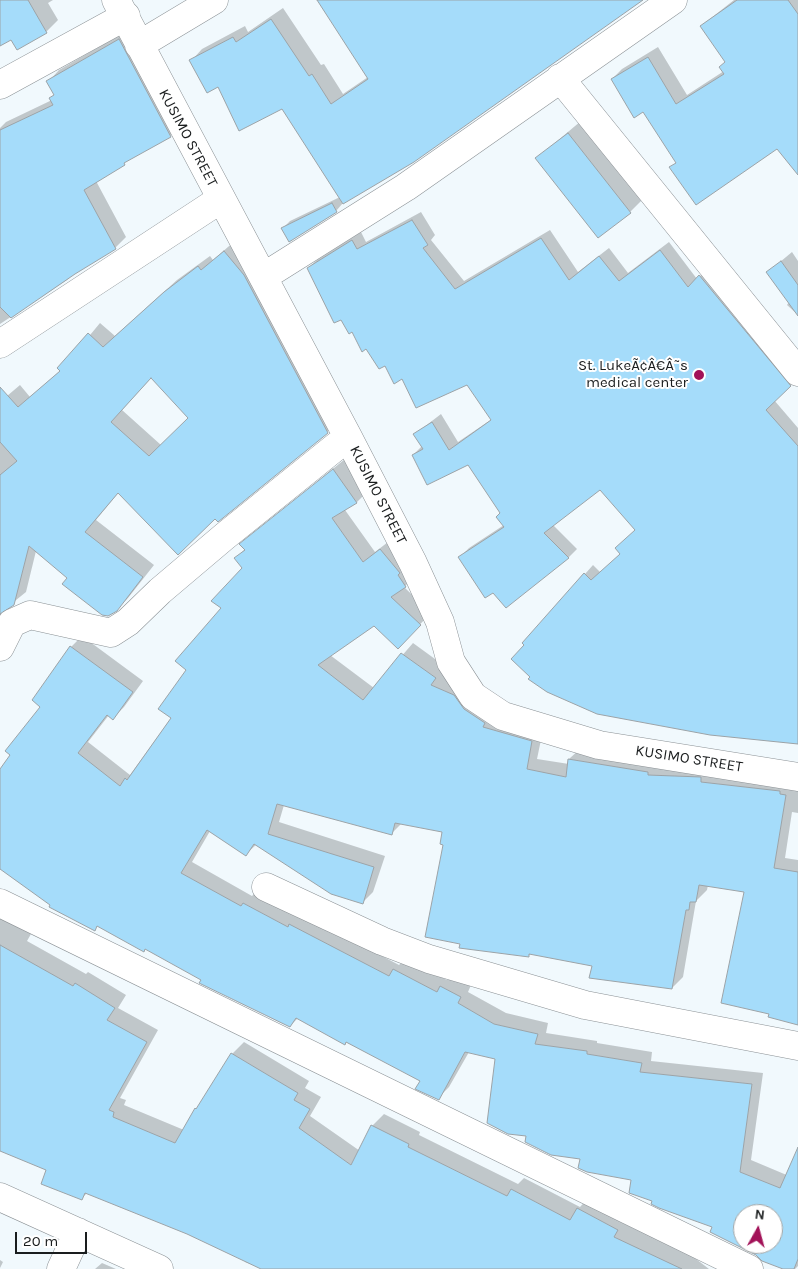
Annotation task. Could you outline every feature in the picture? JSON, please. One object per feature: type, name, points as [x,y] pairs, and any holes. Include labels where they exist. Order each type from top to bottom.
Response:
[{"type":"street","points":[[139,45],[214,0]]},
{"type":"street","points":[[263,277],[406,187],[673,0]]},
{"type":"street","points":[[0,85],[121,8]]},
{"type":"street","name":"KUSIMO STREET","points":[[121,8],[348,437],[440,622],[451,662],[473,696],[503,716],[599,745],[798,777]]},
{"type":"street","points":[[560,78],[798,372]]},
{"type":"street","points":[[0,344],[221,199]]},
{"type":"street","points":[[0,647],[12,623],[30,615],[111,632],[128,622],[160,591],[225,536],[348,437]]},
{"type":"street","points":[[266,887],[382,941],[438,962],[585,1005],[798,1046]]},
{"type":"street","points":[[0,903],[749,1269]]},
{"type":"street","points":[[0,1197],[159,1269]]},
{"type":"street","points":[[61,1269],[78,1232]]},
{"type":"building","points":[[0,0],[28,0],[47,33],[17,50],[11,40],[0,46]]},
{"type":"building","points":[[317,0],[643,0],[414,162],[343,204],[282,109],[239,131],[218,87],[207,93],[189,60],[233,37],[236,42],[271,19],[309,76],[312,74],[331,104],[368,79]]},
{"type":"building","points":[[737,0],[788,0],[798,14],[798,175],[777,149],[696,205],[669,167],[676,163],[643,112],[634,118],[611,79],[648,57],[676,104],[724,74],[719,67],[725,62],[700,26]]},
{"type":"building","points":[[119,39],[171,137],[124,163],[125,165],[84,190],[116,249],[75,274],[11,318],[0,307],[0,130],[53,105],[49,98],[54,95],[46,81]]},
{"type":"building","points":[[568,133],[631,213],[598,238],[535,158]]},
{"type":"building","points":[[332,203],[337,212],[289,242],[281,228]]},
{"type":"building","points":[[412,220],[428,245],[423,248],[455,289],[541,238],[569,280],[599,256],[619,281],[660,250],[688,287],[699,275],[791,386],[766,410],[798,446],[798,744],[710,735],[597,714],[547,692],[528,679],[530,677],[511,659],[524,645],[522,643],[584,573],[591,580],[620,554],[615,548],[635,530],[600,490],[544,533],[569,558],[506,608],[493,593],[485,598],[458,557],[504,527],[496,517],[500,513],[468,465],[427,485],[412,455],[423,449],[413,434],[432,422],[449,450],[491,420],[467,385],[416,408],[402,379],[394,384],[385,366],[379,369],[366,349],[362,352],[352,332],[349,334],[341,320],[334,323],[307,268],[352,240],[357,249]]},
{"type":"building","points":[[224,251],[244,275],[328,433],[218,522],[215,519],[178,555],[118,493],[85,532],[143,577],[117,611],[108,616],[102,615],[62,584],[67,578],[29,546],[14,605],[0,614],[0,475],[17,461],[0,442],[0,387],[18,407],[60,371],[57,368],[88,333],[103,347],[164,292],[198,266],[201,270]],"holes":[[[151,378],[188,418],[149,456],[111,422]]]},
{"type":"building","points":[[781,261],[798,285],[798,316],[766,272]]},
{"type":"building","points":[[333,469],[357,503],[332,518],[363,562],[380,549],[400,573],[398,575],[406,587],[391,597],[421,625],[398,649],[374,626],[318,665],[363,700],[401,653],[436,678],[431,685],[454,695],[464,709],[485,723],[483,727],[532,741],[527,769],[566,777],[568,759],[648,772],[648,775],[701,777],[701,782],[780,791],[780,794],[786,795],[774,868],[798,872],[798,1025],[768,1017],[769,1014],[721,1003],[744,892],[699,885],[696,902],[690,902],[689,910],[686,910],[672,989],[589,978],[592,966],[529,954],[529,957],[459,948],[460,944],[425,937],[443,845],[440,844],[442,832],[395,823],[392,835],[277,804],[268,834],[374,867],[363,904],[331,894],[254,844],[246,856],[207,830],[181,873],[241,906],[243,903],[288,927],[289,924],[389,976],[393,969],[437,992],[440,986],[461,997],[458,1003],[494,1024],[538,1034],[535,1044],[587,1051],[587,1054],[642,1063],[640,1072],[752,1084],[740,1172],[780,1188],[798,1147],[798,1259],[794,1269],[783,1269],[762,1261],[754,1254],[783,1254],[783,1204],[733,1204],[733,1244],[710,1232],[712,1227],[659,1208],[651,1204],[652,1201],[629,1193],[631,1180],[587,1172],[578,1168],[580,1159],[551,1155],[525,1142],[526,1136],[508,1134],[487,1123],[495,1059],[465,1052],[439,1100],[415,1089],[420,1081],[346,1042],[345,1045],[296,1018],[290,1027],[199,983],[201,980],[145,949],[144,952],[97,926],[95,931],[49,907],[50,905],[0,869],[0,769],[10,755],[5,751],[40,707],[32,700],[70,646],[133,692],[113,720],[107,715],[78,753],[120,786],[125,778],[127,780],[171,718],[158,709],[186,670],[175,661],[221,608],[211,601],[242,568],[234,558],[245,550],[239,544]]},
{"type":"building","points":[[0,945],[73,986],[75,983],[115,1008],[107,1020],[147,1042],[109,1110],[114,1112],[113,1117],[175,1143],[195,1108],[231,1053],[298,1093],[294,1100],[310,1109],[299,1128],[351,1165],[371,1125],[409,1144],[408,1147],[507,1196],[511,1189],[570,1220],[577,1208],[618,1230],[614,1237],[682,1269],[261,1269],[187,1234],[85,1193],[82,1200],[41,1184],[46,1170],[0,1151]]},
{"type":"place","name":"St. LukeÃ¢Â€Â˜s medical center","points":[[699,375]]}]
